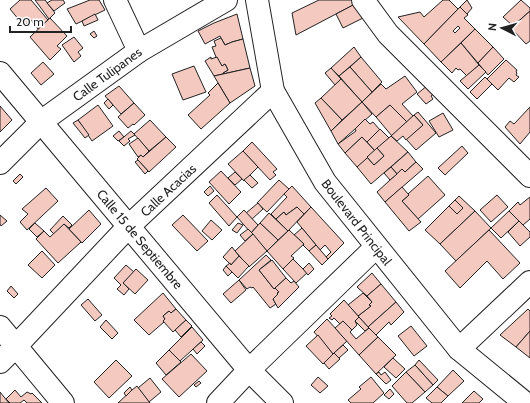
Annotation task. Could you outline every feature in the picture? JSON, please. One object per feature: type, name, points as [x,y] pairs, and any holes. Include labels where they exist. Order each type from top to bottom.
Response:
[{"type":"street","points":[[115,0],[139,50]]},
{"type":"street","name":"Calle Tulipanes","points":[[0,163],[42,121],[139,50],[226,0]]},
{"type":"street","name":"Boulevard Principal","points":[[257,0],[273,91],[325,182],[459,350],[525,403]]},
{"type":"street","points":[[363,0],[388,34],[530,176]]},
{"type":"street","name":"Calle 15 de Septiembre","points":[[0,73],[42,121],[249,370],[282,403]]},
{"type":"street","name":"Calle Acacias","points":[[0,362],[129,226],[273,91]]},
{"type":"street","points":[[218,403],[249,370],[376,247]]},
{"type":"street","points":[[459,350],[530,282]]},
{"type":"street","points":[[0,327],[63,403]]},
{"type":"building","points":[[20,0],[31,0],[48,20],[38,29],[31,20],[24,26],[10,9]]},
{"type":"building","points":[[35,0],[45,0],[55,13],[49,19]]},
{"type":"building","points":[[52,0],[63,0],[65,3],[54,11],[47,3]]},
{"type":"building","points":[[90,0],[99,0],[105,10],[76,24],[67,9]]},
{"type":"building","points":[[319,0],[353,0],[355,4],[296,35],[292,13]]},
{"type":"building","points":[[443,0],[449,0],[458,9],[424,44],[398,17],[420,12],[424,17]]},
{"type":"building","points":[[467,0],[472,8],[467,14],[460,7]]},
{"type":"building","points":[[521,0],[530,8],[530,11],[513,26],[503,17]]},
{"type":"building","points":[[355,4],[365,17],[343,28],[336,14]]},
{"type":"building","points":[[460,7],[468,15],[464,18],[475,29],[441,62],[424,44]],"holes":[[[458,26],[460,28],[455,33],[453,31]]]},
{"type":"building","points":[[530,11],[530,41],[526,44],[511,28]]},
{"type":"building","points":[[95,14],[98,20],[84,26],[82,21]]},
{"type":"building","points":[[237,14],[243,39],[225,45],[220,36],[205,44],[198,31]]},
{"type":"building","points":[[50,18],[67,36],[57,46],[61,49],[50,60],[30,37]]},
{"type":"building","points":[[475,29],[493,47],[478,63],[461,43]]},
{"type":"building","points":[[94,31],[97,36],[94,38],[90,34]]},
{"type":"building","points":[[74,37],[83,48],[78,52],[81,56],[74,62],[62,45]]},
{"type":"building","points":[[221,38],[225,45],[243,39],[250,68],[223,74],[228,70],[225,64],[222,66],[212,47],[216,46],[214,41]]},
{"type":"building","points":[[461,43],[479,65],[467,76],[460,69],[458,70],[456,68],[452,73],[441,62]]},
{"type":"building","points":[[354,47],[361,57],[339,76],[331,68]]},
{"type":"building","points":[[493,47],[504,59],[488,75],[478,63]]},
{"type":"building","points":[[211,57],[211,59],[217,57],[222,66],[225,64],[228,70],[223,74],[214,76],[205,61]]},
{"type":"building","points":[[361,57],[382,82],[372,92],[350,67]]},
{"type":"building","points":[[506,60],[517,70],[516,75],[519,77],[514,82],[509,78],[498,90],[487,79]]},
{"type":"building","points":[[43,62],[54,74],[41,85],[31,73]]},
{"type":"building","points":[[479,65],[486,72],[468,89],[460,81]]},
{"type":"building","points":[[194,66],[206,92],[183,100],[172,74]]},
{"type":"building","points":[[350,67],[372,92],[362,102],[339,76]]},
{"type":"building","points":[[250,68],[255,86],[230,103],[214,76]]},
{"type":"building","points":[[331,68],[341,79],[335,85],[325,73]]},
{"type":"building","points":[[405,76],[417,92],[402,104],[413,116],[407,122],[390,105],[376,117],[362,102],[381,84],[386,89]]},
{"type":"building","points":[[485,77],[492,84],[477,99],[470,92]]},
{"type":"building","points":[[341,79],[362,102],[342,120],[321,98]]},
{"type":"building","points":[[218,83],[230,103],[201,129],[188,115],[210,95],[208,93]]},
{"type":"building","points":[[428,85],[435,93],[431,96],[433,99],[426,104],[417,94]]},
{"type":"building","points":[[119,86],[134,103],[121,114],[105,96]]},
{"type":"building","points":[[321,98],[342,120],[331,131],[315,103]]},
{"type":"building","points":[[108,99],[113,105],[109,109],[104,103]]},
{"type":"building","points":[[362,102],[372,114],[338,144],[331,131]]},
{"type":"building","points":[[134,103],[145,115],[134,125],[133,124],[128,128],[118,117]]},
{"type":"building","points":[[98,105],[113,126],[92,141],[78,120]]},
{"type":"building","points":[[390,105],[407,122],[392,136],[376,117]]},
{"type":"building","points":[[0,106],[12,120],[0,132]]},
{"type":"building","points":[[530,107],[530,132],[520,144],[505,127],[510,121],[514,124]]},
{"type":"building","points":[[418,112],[436,133],[416,150],[406,139],[423,125],[414,115]]},
{"type":"building","points":[[443,113],[453,130],[439,137],[429,121]]},
{"type":"building","points":[[414,115],[423,125],[406,140],[403,136],[397,141],[391,136]]},
{"type":"building","points":[[365,119],[370,124],[373,122],[380,130],[367,142],[362,137],[345,153],[338,144],[356,131],[355,129]]},
{"type":"building","points":[[78,120],[89,135],[85,138],[73,123]]},
{"type":"building","points":[[150,120],[166,137],[149,151],[134,134]]},
{"type":"building","points":[[380,129],[389,138],[375,151],[367,142]]},
{"type":"building","points":[[119,131],[124,137],[118,141],[113,136]]},
{"type":"building","points":[[131,131],[135,135],[128,139],[130,141],[124,146],[119,141]]},
{"type":"building","points":[[391,136],[408,152],[371,184],[357,167],[367,157],[374,165],[384,156],[377,148]]},
{"type":"building","points":[[166,137],[176,147],[149,172],[137,159],[141,155],[143,157]]},
{"type":"building","points":[[362,137],[375,151],[357,167],[345,153]]},
{"type":"building","points":[[138,138],[149,151],[143,157],[141,155],[138,157],[129,144]]},
{"type":"building","points":[[252,142],[277,169],[273,172],[276,175],[270,180],[243,151]]},
{"type":"building","points":[[462,146],[468,153],[445,175],[438,168]]},
{"type":"building","points":[[377,148],[384,156],[374,165],[367,157]]},
{"type":"building","points":[[243,151],[258,167],[244,181],[228,164]]},
{"type":"building","points":[[408,152],[416,162],[405,172],[402,169],[397,174],[391,167]]},
{"type":"building","points":[[138,160],[148,171],[145,174],[135,162]]},
{"type":"building","points":[[416,162],[423,169],[385,202],[377,192],[402,169],[405,172]]},
{"type":"building","points":[[391,167],[397,174],[390,180],[384,173]]},
{"type":"building","points":[[221,171],[241,192],[229,204],[209,182]]},
{"type":"building","points":[[235,172],[242,179],[235,185],[228,178]]},
{"type":"building","points":[[20,174],[23,177],[16,184],[13,181]]},
{"type":"building","points":[[250,175],[258,183],[252,188],[244,180]]},
{"type":"building","points":[[428,176],[445,195],[418,219],[402,201]]},
{"type":"building","points":[[279,180],[289,189],[267,212],[257,203]]},
{"type":"building","points":[[210,186],[214,191],[208,196],[204,192]]},
{"type":"building","points":[[292,186],[311,207],[304,214],[297,207],[286,215],[284,212],[276,219],[271,214],[287,197],[284,194]]},
{"type":"building","points":[[402,187],[409,195],[402,201],[421,222],[409,231],[385,202]]},
{"type":"building","points":[[46,188],[58,201],[27,230],[20,222],[28,214],[22,209]]},
{"type":"building","points":[[217,195],[237,217],[229,226],[209,203]]},
{"type":"building","points":[[497,195],[508,207],[491,222],[480,210]]},
{"type":"building","points":[[459,196],[475,211],[440,244],[425,230],[449,206],[457,214],[463,208],[455,200]]},
{"type":"building","points":[[530,197],[530,219],[523,225],[509,211],[518,202],[520,205]]},
{"type":"building","points":[[455,200],[463,208],[457,214],[449,206]]},
{"type":"building","points":[[258,203],[263,209],[252,219],[246,213]]},
{"type":"building","points":[[297,207],[304,214],[288,231],[276,219],[284,212],[286,215]]},
{"type":"building","points":[[311,207],[344,243],[328,259],[326,257],[331,252],[325,245],[320,250],[297,222]]},
{"type":"building","points":[[89,210],[101,224],[82,243],[69,229]]},
{"type":"building","points":[[244,210],[258,225],[251,233],[237,217]]},
{"type":"building","points":[[475,211],[491,228],[456,261],[440,244]]},
{"type":"building","points":[[509,211],[519,221],[501,238],[491,228]]},
{"type":"building","points":[[269,213],[288,231],[278,240],[260,223]]},
{"type":"building","points":[[0,215],[7,221],[1,226],[0,224]]},
{"type":"building","points":[[183,215],[208,241],[197,251],[172,225]]},
{"type":"building","points":[[63,216],[72,225],[69,228],[64,224],[54,234],[50,230]]},
{"type":"building","points":[[211,220],[222,230],[212,240],[202,231]]},
{"type":"building","points":[[519,221],[530,232],[530,237],[520,246],[508,232]]},
{"type":"building","points":[[35,223],[44,231],[37,237],[29,229]]},
{"type":"building","points":[[238,223],[243,225],[237,233],[232,230]]},
{"type":"building","points":[[260,223],[278,240],[267,251],[251,233]]},
{"type":"building","points":[[64,224],[81,242],[58,263],[36,239],[44,231],[50,237]]},
{"type":"building","points":[[302,228],[316,245],[309,251],[294,235]]},
{"type":"building","points":[[248,229],[253,234],[245,241],[240,235]]},
{"type":"building","points":[[289,230],[304,244],[291,256],[294,258],[283,269],[267,251]]},
{"type":"building","points":[[489,230],[520,263],[503,279],[487,261],[460,288],[445,271]]},
{"type":"building","points":[[253,234],[267,251],[249,267],[235,251]]},
{"type":"building","points":[[316,245],[328,259],[322,265],[309,251]]},
{"type":"building","points":[[232,247],[239,256],[231,265],[223,257]]},
{"type":"building","points":[[42,251],[55,265],[42,278],[28,265]]},
{"type":"building","points":[[266,255],[271,260],[259,270],[274,289],[275,288],[279,292],[273,299],[276,304],[270,308],[253,287],[247,289],[239,280]]},
{"type":"building","points":[[239,256],[249,266],[238,278],[226,266],[230,263],[231,265]]},
{"type":"building","points":[[293,259],[307,273],[296,283],[283,269]]},
{"type":"building","points":[[272,260],[286,278],[274,289],[259,270]]},
{"type":"building","points":[[309,263],[314,269],[308,275],[303,269]]},
{"type":"building","points":[[126,265],[134,272],[123,283],[129,289],[124,295],[117,289],[121,285],[114,278]]},
{"type":"building","points":[[226,266],[232,272],[228,276],[223,270]]},
{"type":"building","points":[[136,269],[148,280],[135,294],[123,283]]},
{"type":"building","points":[[372,273],[381,284],[367,296],[357,287]]},
{"type":"building","points":[[286,278],[291,283],[294,281],[299,287],[278,308],[273,299],[279,292],[275,288]]},
{"type":"building","points":[[239,280],[246,290],[231,303],[223,294]]},
{"type":"building","points":[[381,284],[396,302],[368,327],[358,316],[371,306],[369,305],[372,302],[367,296]]},
{"type":"building","points":[[11,286],[18,294],[14,298],[7,291]]},
{"type":"building","points":[[163,293],[176,309],[171,313],[169,311],[163,316],[165,319],[163,321],[164,322],[149,335],[134,320]]},
{"type":"building","points":[[363,293],[372,302],[369,305],[371,306],[358,316],[348,305]]},
{"type":"building","points":[[88,299],[102,315],[95,321],[81,305]]},
{"type":"building","points":[[344,300],[359,317],[355,321],[357,325],[352,330],[343,321],[340,324],[334,318],[332,320],[329,318],[332,316],[330,314]]},
{"type":"building","points":[[396,302],[404,312],[391,325],[389,322],[376,335],[368,327]]},
{"type":"building","points":[[176,309],[186,320],[173,332],[163,321],[165,319],[163,316],[169,311],[171,313]]},
{"type":"building","points":[[528,309],[530,311],[530,331],[516,347],[500,335]]},
{"type":"building","points":[[359,317],[369,328],[365,331],[355,321]]},
{"type":"building","points":[[327,319],[347,341],[333,354],[314,332]]},
{"type":"building","points":[[106,320],[118,333],[112,339],[100,327]]},
{"type":"building","points":[[186,320],[192,326],[181,337],[175,330]]},
{"type":"building","points":[[343,321],[352,330],[350,332],[356,339],[369,328],[378,337],[359,355],[335,328]]},
{"type":"building","points":[[411,326],[427,346],[414,356],[398,336]]},
{"type":"building","points":[[192,327],[203,340],[180,361],[169,350]]},
{"type":"building","points":[[530,331],[530,358],[516,347]]},
{"type":"building","points":[[318,335],[333,354],[323,364],[306,346]]},
{"type":"building","points":[[378,337],[396,355],[376,374],[359,355]]},
{"type":"building","points":[[201,342],[205,346],[197,354],[193,349]]},
{"type":"building","points":[[343,345],[348,350],[339,358],[334,353]]},
{"type":"building","points":[[169,350],[181,362],[166,375],[156,363]]},
{"type":"building","points":[[334,353],[340,359],[329,369],[324,363]]},
{"type":"building","points":[[191,354],[207,371],[179,397],[162,379]]},
{"type":"building","points":[[393,358],[405,369],[396,378],[384,367]]},
{"type":"building","points":[[116,360],[132,376],[109,398],[94,382]]},
{"type":"building","points":[[419,360],[438,380],[433,385],[415,365]]},
{"type":"building","points":[[415,365],[433,385],[425,392],[406,372]]},
{"type":"building","points":[[453,370],[464,381],[448,396],[437,387]]},
{"type":"building","points":[[379,372],[381,375],[385,372],[391,380],[386,384],[376,374]]},
{"type":"building","points":[[406,372],[425,392],[412,403],[407,403],[392,386]]},
{"type":"building","points":[[318,377],[328,386],[320,393],[311,385]]},
{"type":"building","points":[[371,377],[384,393],[373,403],[351,403],[348,400],[361,389],[359,387]]},
{"type":"building","points":[[150,378],[161,392],[149,402],[138,388]]},
{"type":"building","points":[[199,381],[201,383],[196,387],[194,385]]},
{"type":"building","points":[[137,386],[150,403],[118,403],[132,390]]},
{"type":"building","points":[[130,387],[132,390],[126,396],[124,393]]},
{"type":"building","points":[[437,387],[448,396],[441,403],[432,403],[426,398]]},
{"type":"building","points":[[390,389],[394,394],[389,399],[384,395]]},
{"type":"building","points":[[15,390],[21,397],[27,392],[32,393],[42,403],[27,403],[24,400],[20,403],[10,403],[6,399]]},
{"type":"building","points":[[474,391],[483,399],[479,403],[462,403]]},
{"type":"building","points":[[0,392],[9,403],[0,403]]}]
